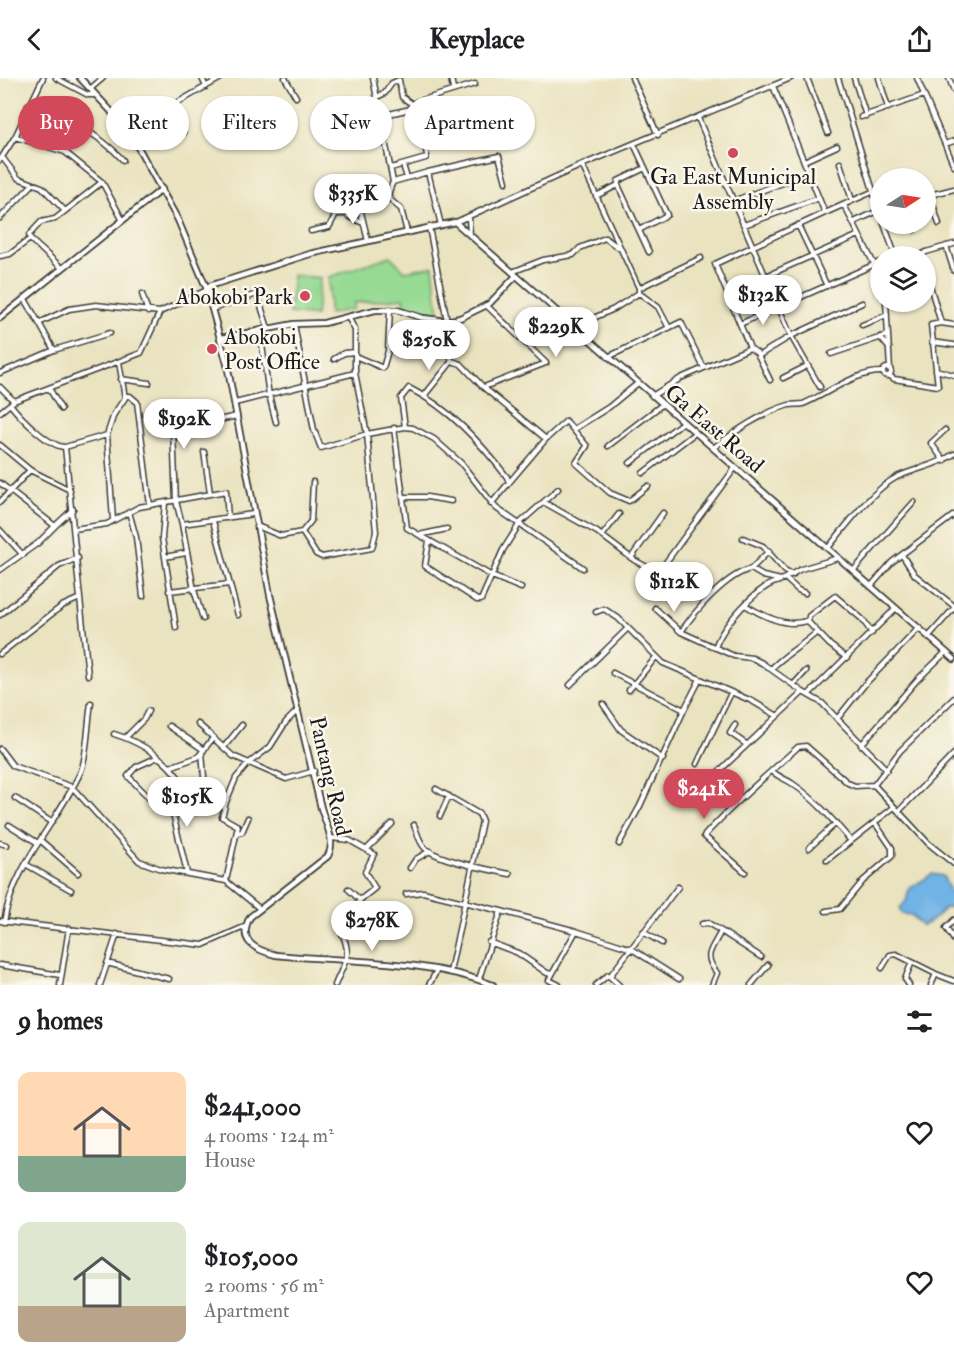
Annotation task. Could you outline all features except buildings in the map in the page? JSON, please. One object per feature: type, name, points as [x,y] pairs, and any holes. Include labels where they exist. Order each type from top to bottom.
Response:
[{"type":"street","points":[[33,96],[43,78]]},
{"type":"street","points":[[56,78],[88,95],[94,95]]},
{"type":"street","name":"Pantang Road","points":[[80,78],[106,108]]},
{"type":"street","points":[[90,89],[103,78]]},
{"type":"street","points":[[202,78],[206,87]]},
{"type":"street","points":[[189,96],[220,78]]},
{"type":"street","points":[[285,78],[295,96]]},
{"type":"street","points":[[373,78],[377,96]]},
{"type":"street","points":[[451,78],[453,90]]},
{"type":"street","points":[[632,78],[658,135]]},
{"type":"street","points":[[39,323],[69,309],[96,305],[160,312],[206,289],[301,257],[469,218],[582,165],[791,78]]},
{"type":"street","points":[[807,78],[828,134]]},
{"type":"street","points":[[838,78],[870,185]]},
{"type":"street","points":[[854,78],[864,116],[924,95]]},
{"type":"street","points":[[879,78],[888,108]]},
{"type":"street","points":[[917,78],[954,166]]},
{"type":"street","points":[[949,78],[954,91]]},
{"type":"street","points":[[379,96],[385,93],[392,82],[398,80],[404,99]]},
{"type":"street","points":[[433,96],[475,84]]},
{"type":"street","points":[[773,86],[825,213]]},
{"type":"street","points":[[698,118],[754,244],[764,277],[791,336],[820,387]]},
{"type":"street","points":[[18,130],[1,158],[18,178],[42,187],[65,211]]},
{"type":"street","points":[[94,135],[110,145],[123,160]]},
{"type":"street","points":[[15,137],[65,152],[102,182],[122,219]]},
{"type":"street","points":[[945,144],[954,141]]},
{"type":"street","points":[[634,144],[667,216],[639,230]]},
{"type":"street","points":[[804,161],[837,146]]},
{"type":"street","name":"Pantang Road","points":[[138,150],[162,189],[206,289],[221,338],[270,595],[332,845],[327,856],[280,896],[259,908],[244,927]]},
{"type":"street","points":[[386,197],[393,182],[387,150]]},
{"type":"street","points":[[391,168],[427,157],[425,150]]},
{"type":"street","points":[[393,182],[499,156],[506,182]]},
{"type":"street","points":[[840,163],[852,200]]},
{"type":"street","points":[[403,165],[407,178]]},
{"type":"street","points":[[582,165],[639,291],[658,308],[669,328]]},
{"type":"street","points":[[596,196],[618,185],[618,181],[645,168]]},
{"type":"street","points":[[428,172],[441,225]]},
{"type":"street","points":[[733,201],[810,173]]},
{"type":"street","points":[[0,256],[9,255],[30,239],[29,235],[41,222],[50,221],[102,182]]},
{"type":"street","points":[[0,218],[33,184]]},
{"type":"street","points":[[348,214],[354,189],[379,184],[386,197],[401,209],[407,232]]},
{"type":"street","points":[[618,185],[649,252]]},
{"type":"street","points":[[1,316],[162,189]]},
{"type":"street","points":[[936,194],[954,189]]},
{"type":"street","points":[[770,380],[758,356],[750,348],[714,265],[754,244],[870,193]]},
{"type":"street","points":[[350,206],[386,197]]},
{"type":"street","points":[[744,225],[819,198]]},
{"type":"street","points":[[359,204],[368,241]]},
{"type":"street","points":[[844,205],[870,256]]},
{"type":"street","points":[[311,231],[329,227],[336,214],[348,214],[358,223],[363,223]]},
{"type":"street","points":[[854,222],[870,215]]},
{"type":"street","points":[[936,216],[939,224]]},
{"type":"street","points":[[469,218],[470,236]]},
{"type":"street","name":"Ga East Road","points":[[454,222],[515,278],[663,404],[954,659]]},
{"type":"street","points":[[606,238],[609,224]]},
{"type":"street","points":[[798,225],[827,286]]},
{"type":"street","points":[[429,227],[447,321]]},
{"type":"street","points":[[764,277],[859,235]]},
{"type":"street","points":[[606,238],[621,250]]},
{"type":"street","points":[[510,272],[543,260],[573,255],[580,248],[606,238]]},
{"type":"street","points":[[30,239],[62,268]]},
{"type":"street","points":[[936,249],[954,244]]},
{"type":"street","points":[[946,246],[954,271]]},
{"type":"street","points":[[573,327],[614,309],[639,291],[701,258]]},
{"type":"street","points":[[740,324],[870,267]]},
{"type":"street","points":[[221,338],[294,324],[320,323],[390,309],[447,321],[460,318],[486,305],[515,278]]},
{"type":"street","points":[[142,294],[148,312]]},
{"type":"street","points":[[212,309],[257,294],[268,328]]},
{"type":"street","points":[[24,299],[54,350]]},
{"type":"street","points":[[758,356],[791,336],[862,303]]},
{"type":"street","points":[[483,387],[546,363],[486,305]]},
{"type":"street","points":[[936,308],[940,323]]},
{"type":"street","points":[[334,359],[344,353],[355,354],[383,368],[388,351],[390,309]]},
{"type":"street","points":[[0,412],[12,403],[143,351],[160,312]]},
{"type":"street","points":[[887,312],[890,376]]},
{"type":"street","points":[[862,325],[887,315]]},
{"type":"street","points":[[302,532],[319,556],[372,548],[376,532],[367,434],[355,373],[355,330],[348,317]]},
{"type":"street","points":[[415,347],[423,335],[428,334],[435,320]]},
{"type":"street","points":[[607,357],[683,322],[704,368]]},
{"type":"street","points":[[883,372],[885,376],[893,379],[938,386],[931,325],[940,323],[954,325]]},
{"type":"street","points":[[294,324],[314,430],[321,448],[394,428],[413,428],[434,440],[461,463],[491,504],[545,544],[583,568]]},
{"type":"street","points":[[260,330],[269,396],[276,422]]},
{"type":"street","points":[[0,373],[54,350],[110,333]]},
{"type":"street","points":[[428,334],[448,352],[452,361],[461,364],[483,387],[546,439]]},
{"type":"street","points":[[831,354],[888,335]]},
{"type":"street","points":[[880,337],[890,350]]},
{"type":"street","points":[[932,342],[954,345]]},
{"type":"street","points":[[652,396],[704,368],[750,348]]},
{"type":"street","points":[[424,396],[452,361]]},
{"type":"street","points":[[113,520],[107,435],[114,414],[125,396],[118,362]]},
{"type":"street","points":[[783,378],[807,366]]},
{"type":"street","points":[[713,448],[734,432],[764,416],[791,405],[800,404],[852,380],[890,369]]},
{"type":"street","points":[[936,370],[954,375]]},
{"type":"street","points":[[235,403],[355,373]]},
{"type":"street","points":[[938,381],[945,373]]},
{"type":"street","points":[[121,379],[149,383]]},
{"type":"street","points":[[574,429],[609,407],[638,383]]},
{"type":"street","points":[[0,387],[42,435],[58,447],[107,435]]},
{"type":"street","points":[[49,388],[61,409]]},
{"type":"street","points":[[405,427],[402,394],[409,388],[424,396],[473,437],[507,477],[510,484]]},
{"type":"street","points":[[125,396],[130,396],[137,402],[150,505]]},
{"type":"street","points":[[608,446],[663,404]]},
{"type":"street","points":[[203,619],[186,553],[176,501],[173,430],[175,427],[228,420],[237,416]]},
{"type":"street","points":[[491,504],[546,439],[566,421],[587,448],[576,463],[610,493],[629,501],[648,486]]},
{"type":"street","points":[[630,463],[683,422]]},
{"type":"street","points":[[394,428],[406,525],[418,536],[492,576],[521,588]]},
{"type":"street","points":[[944,461],[931,443],[945,430]]},
{"type":"street","points":[[643,473],[695,433]]},
{"type":"street","points":[[0,445],[30,470],[71,490]]},
{"type":"street","points":[[64,447],[71,490],[88,675]]},
{"type":"street","points":[[204,452],[210,493]]},
{"type":"street","points":[[828,548],[857,513],[896,478],[944,461],[954,454]]},
{"type":"street","points":[[545,503],[602,536],[630,558],[655,573],[661,572],[735,468]]},
{"type":"street","points":[[0,502],[30,470]]},
{"type":"street","points":[[256,526],[281,536],[302,532],[310,521],[313,482]]},
{"type":"street","points":[[0,483],[55,526]]},
{"type":"street","points":[[429,541],[425,566],[477,600],[482,598],[503,550],[520,524],[558,489]]},
{"type":"street","points":[[75,529],[98,526],[150,505],[227,491],[228,518]]},
{"type":"street","points":[[403,497],[427,497],[451,501]]},
{"type":"street","points":[[853,571],[914,502]]},
{"type":"street","points":[[165,503],[162,528],[169,591],[176,628]]},
{"type":"street","points":[[0,570],[23,555],[73,509]]},
{"type":"street","points":[[129,512],[144,596]]},
{"type":"street","points":[[630,558],[663,513]]},
{"type":"street","points":[[182,524],[253,514]]},
{"type":"street","points":[[602,536],[619,514]]},
{"type":"street","points":[[871,586],[892,562],[954,515]]},
{"type":"street","points":[[213,521],[238,615]]},
{"type":"street","points":[[418,536],[429,531],[447,529]]},
{"type":"street","points":[[0,530],[23,555]]},
{"type":"street","points":[[743,538],[769,551],[786,572],[794,574]]},
{"type":"street","points":[[681,632],[700,611],[708,596],[741,572],[751,569],[769,551]]},
{"type":"street","points":[[165,558],[186,553]]},
{"type":"street","points":[[902,555],[915,575],[954,607],[929,636]]},
{"type":"street","points":[[0,615],[59,566],[78,558]]},
{"type":"street","points":[[715,648],[718,639],[760,590],[786,579],[799,570],[838,558]]},
{"type":"street","points":[[751,569],[778,581]]},
{"type":"street","points":[[786,579],[805,593]]},
{"type":"street","points":[[169,591],[230,584]]},
{"type":"street","points":[[745,605],[763,616],[794,625],[808,620],[816,610],[835,596],[862,619],[872,633]]},
{"type":"street","points":[[0,654],[62,606],[80,598]]},
{"type":"street","points":[[809,694],[896,607]]},
{"type":"street","points":[[655,608],[681,632],[740,658],[752,658],[822,703],[887,770]]},
{"type":"street","points":[[596,612],[604,609],[618,618],[656,657],[776,715]]},
{"type":"street","points":[[808,620],[818,632],[847,657]]},
{"type":"street","points":[[837,719],[865,684],[919,628]]},
{"type":"street","points":[[570,685],[627,629]]},
{"type":"street","points":[[771,669],[786,654],[800,648],[818,632]]},
{"type":"street","points":[[861,745],[916,680],[946,651]]},
{"type":"street","points":[[629,690],[656,657]]},
{"type":"street","points":[[793,685],[806,671]]},
{"type":"street","points":[[613,673],[684,710]]},
{"type":"street","points":[[619,844],[663,759],[700,680]]},
{"type":"street","points":[[696,793],[802,692]]},
{"type":"street","points":[[696,764],[731,693]]},
{"type":"street","points":[[745,872],[704,836],[747,792],[773,772],[782,761],[803,745],[848,783],[855,786],[874,785],[900,751],[954,698]]},
{"type":"street","points":[[91,704],[83,762],[72,788],[13,891],[2,922],[203,945],[244,927],[249,942],[260,951],[437,970],[478,979],[493,985]]},
{"type":"street","points":[[603,704],[621,730],[663,759]]},
{"type":"street","points":[[226,881],[238,824],[222,817],[233,783],[249,763],[270,747],[286,722],[299,710]]},
{"type":"street","points":[[126,736],[144,719],[148,711]]},
{"type":"street","points":[[198,724],[233,756],[286,780],[314,771]]},
{"type":"street","points":[[224,747],[242,725]]},
{"type":"street","points":[[735,725],[730,734],[746,744]]},
{"type":"street","points":[[169,726],[203,751]]},
{"type":"street","points":[[114,734],[126,736],[158,757],[170,767],[183,784],[174,818],[188,873]]},
{"type":"street","points":[[170,767],[198,757],[214,738]]},
{"type":"street","points":[[0,750],[10,764],[20,770],[72,788],[139,861],[161,868],[226,881],[259,908]]},
{"type":"street","points":[[202,810],[205,789],[203,751]]},
{"type":"street","points":[[900,810],[954,754]]},
{"type":"street","points":[[154,803],[128,776],[129,772],[158,757]]},
{"type":"street","points":[[773,772],[781,780],[791,782],[836,823],[851,841]]},
{"type":"street","points":[[874,785],[893,808],[900,810],[928,843],[954,864]]},
{"type":"street","points":[[436,789],[482,817],[481,831],[450,972]]},
{"type":"street","points":[[440,816],[450,796]]},
{"type":"street","points":[[15,798],[51,822]]},
{"type":"street","points":[[827,860],[893,808]]},
{"type":"street","points":[[237,833],[242,832],[248,818]]},
{"type":"street","points":[[808,848],[836,823]]},
{"type":"street","points":[[826,911],[840,909],[863,881],[892,856],[892,848],[875,824]]},
{"type":"street","points":[[9,825],[39,842],[78,873]]},
{"type":"street","points":[[367,849],[392,825]]},
{"type":"street","points":[[414,825],[424,846],[445,859],[510,874]]},
{"type":"street","points":[[331,838],[350,840],[374,854],[365,872],[375,888],[350,912],[345,920],[347,925],[340,931],[348,945],[346,961],[335,985]]},
{"type":"street","points":[[0,843],[7,845]]},
{"type":"street","points":[[410,868],[416,859],[430,851]]},
{"type":"street","points":[[27,865],[71,890]]},
{"type":"street","points":[[596,985],[607,975],[610,976],[632,950],[678,887]]},
{"type":"street","points":[[348,889],[360,900]]},
{"type":"street","points":[[406,894],[423,892],[576,931],[632,950],[679,979]]},
{"type":"street","points":[[478,979],[501,911]]},
{"type":"street","points":[[350,912],[358,913],[375,923]]},
{"type":"street","points":[[954,920],[946,928],[954,940]]},
{"type":"street","points":[[702,924],[708,923],[761,957]]},
{"type":"street","points":[[60,985],[69,928]]},
{"type":"street","points":[[559,985],[549,982],[576,931]]},
{"type":"street","points":[[712,985],[717,973],[708,957],[722,931]]},
{"type":"street","points":[[643,932],[662,943]]},
{"type":"street","points":[[100,985],[117,934]]},
{"type":"street","points":[[489,942],[518,953],[552,974]]},
{"type":"street","points":[[882,968],[894,953],[954,981]]},
{"type":"street","points":[[909,985],[905,979],[912,962]]},
{"type":"street","points":[[107,963],[169,979]]},
{"type":"street","points":[[0,965],[60,975]]},
{"type":"street","points":[[751,985],[768,965]]},
{"type":"street","points":[[429,985],[437,970]]},
{"type":"street","points":[[931,985],[936,974]]},
{"type":"street","points":[[610,976],[619,985]]},
{"type":"green space","points":[[390,256],[405,271],[433,266],[439,314],[405,307],[404,298],[354,303],[354,309],[329,314],[329,277]]},
{"type":"green space","name":"Abokobi Park","points":[[293,275],[320,278],[316,316],[289,313]]},
{"type":"water","points":[[932,874],[943,876],[954,900],[954,907],[945,908],[934,919],[922,926],[911,915],[902,914],[899,909],[906,901],[909,889]]},
{"type":"place","name":"Ga East Municipal Assembly","points":[[733,153]]},
{"type":"place","name":"Abokobi Park","points":[[305,296]]},
{"type":"place","name":"Abokobi Post Office","points":[[212,349]]}]
